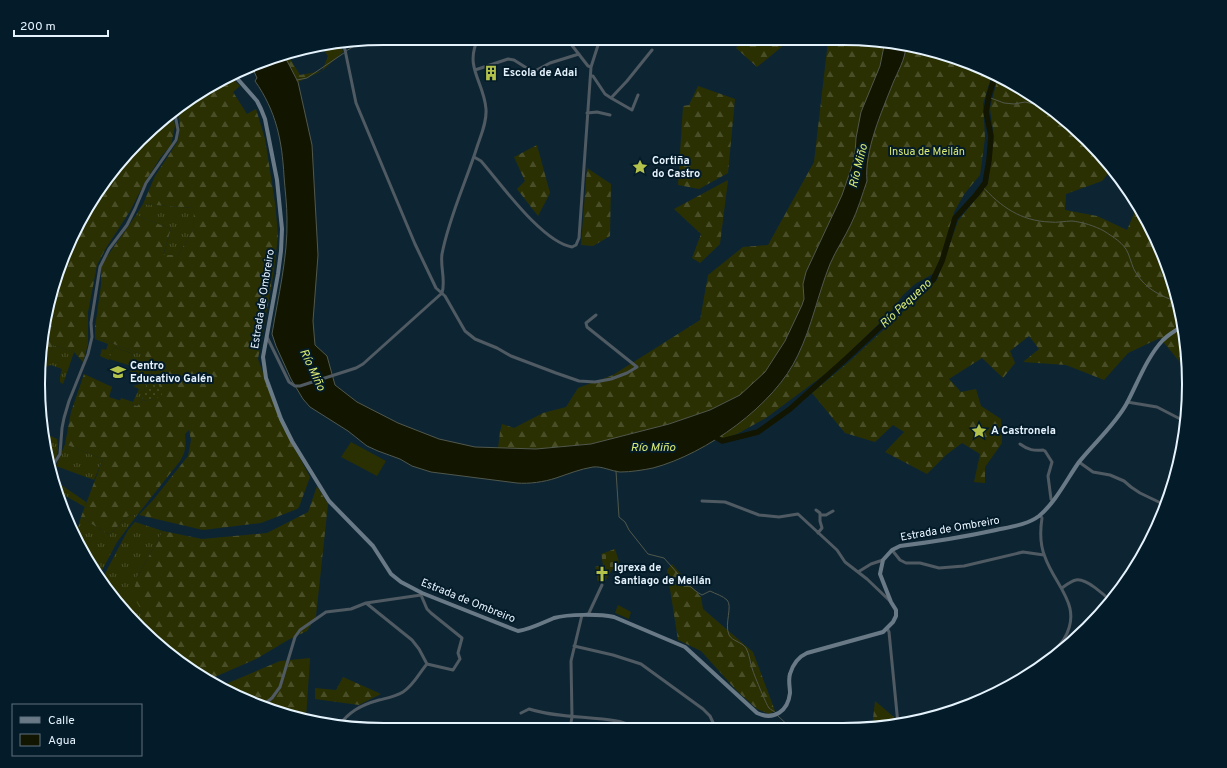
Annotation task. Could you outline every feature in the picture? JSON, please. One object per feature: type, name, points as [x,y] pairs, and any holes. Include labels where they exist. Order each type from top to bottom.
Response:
[{"type":"street","points":[[266,336],[289,382],[292,385],[300,386],[363,364],[442,293],[444,288],[442,255],[483,129],[486,112],[483,93],[475,70],[472,53],[475,45]]},
{"type":"street","points":[[572,45],[588,66],[591,65]]},
{"type":"street","points":[[474,157],[481,161],[529,217],[545,232],[560,243],[572,246],[576,245],[579,238],[591,65],[598,45]]},
{"type":"street","points":[[345,48],[352,88],[359,110],[415,244],[436,288],[445,296],[458,320],[469,335],[511,356],[556,373],[579,381],[595,382],[611,379],[627,373],[636,367],[587,328],[586,323],[596,315]]},
{"type":"street","points":[[611,98],[652,50]]},
{"type":"street","points":[[475,70],[508,59],[514,60],[533,72],[550,63],[579,54]]},
{"type":"street","points":[[591,76],[593,76],[605,94],[632,110],[638,95]]},
{"type":"street","name":"Estrada de Ombreiro","points":[[237,78],[248,89],[262,109],[280,206],[282,230],[281,251],[263,357],[266,378],[281,420],[292,441],[329,501],[373,546],[391,574],[421,594],[518,631],[526,630],[555,618],[582,615],[604,615],[614,617],[685,647],[757,713],[770,717],[776,715],[786,705],[790,692],[790,675],[793,666],[800,656],[883,632],[887,628]]},
{"type":"street","points":[[588,113],[597,112],[610,115]]},
{"type":"street","points":[[55,462],[60,454],[62,428],[69,401],[88,354],[92,337],[91,322],[100,267],[109,249],[127,225],[146,183],[176,140],[178,130],[176,117]]},
{"type":"street","name":"Estrada de Ombreiro","points":[[883,560],[892,550],[900,546],[1010,527],[1028,522],[1040,515],[1053,500],[1079,462],[1120,415],[1134,386],[1158,345],[1177,330]]},
{"type":"street","points":[[1127,402],[1157,407],[1180,419]]},
{"type":"street","points":[[1020,444],[1025,448],[1043,450],[1050,458],[1052,462],[1048,476],[1051,499],[1053,500]]},
{"type":"street","points":[[1079,462],[1093,472],[1110,475],[1124,481],[1140,493],[1160,502]]},
{"type":"street","points":[[702,501],[725,502],[759,516],[779,517],[798,514],[836,550],[845,562],[891,602]]},
{"type":"street","points":[[816,510],[820,513],[822,528],[818,533]]},
{"type":"street","points":[[820,515],[826,515],[833,511]]},
{"type":"street","points":[[1040,515],[1042,518],[1041,542],[1044,555],[1048,566],[1062,588],[1070,607],[1071,614],[1069,627],[1063,640],[1058,646]]},
{"type":"street","points":[[892,550],[900,560],[906,563],[920,563],[939,568],[964,566],[1022,552],[1044,555]]},
{"type":"street","points":[[858,572],[870,564],[883,560],[880,574],[891,602],[896,610],[896,616],[887,628],[890,632],[897,718]]},
{"type":"street","points":[[1062,588],[1074,581],[1080,580],[1099,590],[1106,597]]},
{"type":"street","points":[[588,615],[602,585]]},
{"type":"street","points":[[267,702],[280,687],[295,637],[300,630],[326,612],[351,609],[366,603],[421,594],[427,609],[462,638],[458,652],[460,659],[453,670],[427,664],[412,640],[366,603]]},
{"type":"street","points":[[571,723],[572,661],[574,646],[582,615]]},
{"type":"street","points":[[574,646],[613,655],[641,664],[703,708],[710,716],[713,723]]},
{"type":"street","points":[[343,720],[345,717],[362,706],[403,692],[415,681],[427,664]]},
{"type":"street","points":[[521,713],[530,709],[550,714],[618,721],[623,723]]},
{"type":"green space","points":[[738,45],[784,45],[757,67],[736,48]]},
{"type":"green space","points":[[828,45],[884,48],[880,66],[856,138],[855,154],[842,195],[806,272],[803,284],[804,299],[802,305],[785,341],[765,372],[741,395],[710,410],[669,424],[591,444],[536,449],[498,448],[502,424],[514,428],[543,413],[566,407],[578,388],[613,375],[700,320],[708,275],[743,247],[768,245],[814,162]]},
{"type":"green space","points":[[342,48],[343,52],[322,71],[328,56],[324,51]]},
{"type":"green space","name":"Insua de Meilán","points":[[905,51],[909,52],[952,63],[991,79],[983,104],[985,138],[980,175],[965,193],[954,212],[950,230],[936,272],[915,284],[903,295],[889,314],[832,369],[766,418],[737,434],[721,439],[718,437],[764,402],[783,380],[798,356],[807,334],[830,264],[851,224],[860,202],[867,181],[868,157],[874,131],[883,106],[903,61]]},
{"type":"green space","points":[[290,59],[300,75],[322,71],[298,82],[286,60]]},
{"type":"green space","points":[[234,80],[240,86],[233,92],[247,114],[256,109],[265,139],[275,203],[278,235],[274,271],[258,359],[282,425],[310,477],[297,509],[261,523],[203,530],[139,515],[154,499],[188,456],[191,440],[189,430],[185,434],[185,448],[180,461],[138,514],[128,516],[109,535],[81,517],[103,459],[65,444],[71,412],[84,374],[112,387],[109,397],[137,406],[142,401],[155,399],[159,385],[151,373],[154,362],[143,355],[95,337],[95,327],[101,285],[101,266],[136,215],[171,229],[163,255],[178,255],[193,230],[194,208],[143,204],[155,176],[178,141],[180,126],[178,115],[214,90]]},
{"type":"green space","points":[[997,82],[1013,90],[1031,102],[1067,129],[1098,160],[1108,173],[1102,181],[1066,194],[1065,210],[1097,216],[1127,230],[1135,212],[1147,234],[1164,275],[1175,318],[1181,364],[1160,338],[1128,353],[1104,380],[1066,365],[1023,362],[1039,349],[1029,336],[1010,351],[1015,363],[1003,378],[982,358],[949,379],[961,392],[976,389],[981,406],[1001,419],[1002,443],[985,467],[985,483],[974,482],[980,454],[962,443],[946,455],[927,474],[885,452],[904,432],[893,425],[875,442],[845,433],[812,393],[851,360],[937,280],[958,221],[988,184],[993,130],[990,108]]},
{"type":"green space","points":[[698,86],[735,99],[728,173],[699,189],[678,185],[683,106],[689,105]]},
{"type":"green space","points":[[174,118],[175,126],[171,145],[160,158],[145,182],[130,211],[97,265],[88,312],[88,344],[83,362],[74,352],[53,345],[46,365],[52,318],[63,275],[90,214],[129,160],[160,129]]},
{"type":"green space","points":[[537,145],[550,193],[538,216],[517,189],[525,181],[514,157]]},
{"type":"green space","points":[[587,168],[611,184],[610,236],[593,246],[581,245]]},
{"type":"green space","points":[[728,180],[720,244],[700,263],[692,258],[701,234],[674,209]]},
{"type":"green space","points":[[143,204],[194,208],[193,230],[178,255],[163,256],[171,229],[136,215]]},
{"type":"green space","points":[[95,337],[143,355],[155,362],[144,391],[142,401],[137,406],[120,401],[121,398],[133,402],[139,389],[133,386],[140,384],[142,379],[129,375],[132,367],[128,365],[133,354],[114,347],[109,360],[100,356],[102,349],[106,350],[108,344],[95,339]]},
{"type":"green space","points":[[53,345],[74,352],[63,384],[60,382],[62,369],[51,365],[46,367]]},
{"type":"green space","points":[[114,347],[133,354],[128,365],[109,359]]},
{"type":"green space","points":[[151,373],[159,385],[162,395],[155,399],[142,401],[144,391]]},
{"type":"green space","points":[[49,436],[57,439],[58,446],[54,460]]},
{"type":"green space","points":[[351,442],[386,461],[377,476],[341,457]]},
{"type":"green space","points":[[65,444],[103,459],[94,480],[56,466]]},
{"type":"green space","points":[[61,485],[86,502],[85,507],[64,495]]},
{"type":"green space","points":[[317,486],[328,504],[316,616],[307,631],[288,640],[256,659],[213,678],[160,639],[142,621],[140,608],[133,595],[137,577],[163,531],[202,539],[267,533],[308,512]]},
{"type":"green space","points":[[138,514],[117,542],[102,571],[90,554],[77,528],[81,517],[109,535],[128,516]]},
{"type":"green space","points":[[135,522],[163,531],[137,577],[142,621],[129,608],[104,575],[128,530]]},
{"type":"green space","points":[[615,549],[619,562],[618,565],[612,570],[604,583],[598,581],[595,567],[603,565],[601,554]]},
{"type":"green space","points":[[672,564],[701,597],[703,609],[753,652],[775,711],[769,714],[757,709],[736,690],[701,651],[678,640],[667,570]]},
{"type":"green space","points":[[618,605],[631,612],[629,619],[615,613]]},
{"type":"green space","points":[[310,658],[306,713],[275,705],[226,684],[280,661]]},
{"type":"green space","points":[[343,677],[381,694],[359,705],[315,699],[315,688],[336,690]]},
{"type":"green space","points":[[875,701],[895,718],[887,720],[873,721]]},
{"type":"water","name":"Río Miño","points":[[884,48],[905,51],[871,144],[868,157],[867,181],[858,208],[849,229],[830,264],[798,355],[787,374],[773,392],[756,409],[737,425],[695,451],[674,461],[649,469],[620,472],[600,467],[593,467],[542,482],[531,483],[517,483],[431,472],[412,466],[400,459],[367,446],[348,431],[310,407],[303,399],[291,379],[272,334],[282,277],[287,233],[287,208],[282,150],[277,126],[268,103],[255,81],[257,78],[254,71],[286,60],[298,82],[312,145],[318,255],[313,321],[315,345],[327,356],[335,385],[357,402],[398,423],[439,439],[475,447],[536,449],[591,444],[669,424],[710,410],[740,395],[765,372],[785,341],[802,305],[804,299],[803,284],[806,272],[842,195],[855,154],[856,138],[861,112],[880,66]]},
{"type":"waterway","points":[[346,51],[353,47]]},
{"type":"waterway","points":[[297,80],[307,78],[344,53]]},
{"type":"waterway","name":"Río Pequeno","points":[[711,434],[722,441],[758,432],[790,409],[909,300],[933,280],[942,261],[955,218],[985,183],[991,136],[986,112],[994,80]]},
{"type":"waterway","points":[[988,97],[1004,103],[1014,104],[1025,102],[1034,104]]},
{"type":"waterway","points":[[982,186],[989,194],[1004,206],[1021,216],[1040,221],[1069,221],[1084,223],[1104,231],[1124,246],[1140,279],[1149,288],[1171,299]]},
{"type":"waterway","points":[[616,471],[619,517],[625,522],[629,530],[648,554],[664,558],[686,583],[697,592],[702,595],[710,591],[727,600],[729,603],[727,626],[729,635],[732,639],[742,644],[746,648],[754,674],[769,708],[776,713]]},
{"type":"waterway","points":[[778,716],[786,723]]},
{"type":"place","name":"Escola de Adai","points":[[491,73]]},
{"type":"place","name":"Cortiña do Castro","points":[[640,167]]},
{"type":"place","name":"Centro Educativo Galén","points":[[118,372]]},
{"type":"place","name":"A Castronela","points":[[979,431]]},
{"type":"place","name":"Igrexa de Santiago de Meilán","points":[[602,574]]}]
